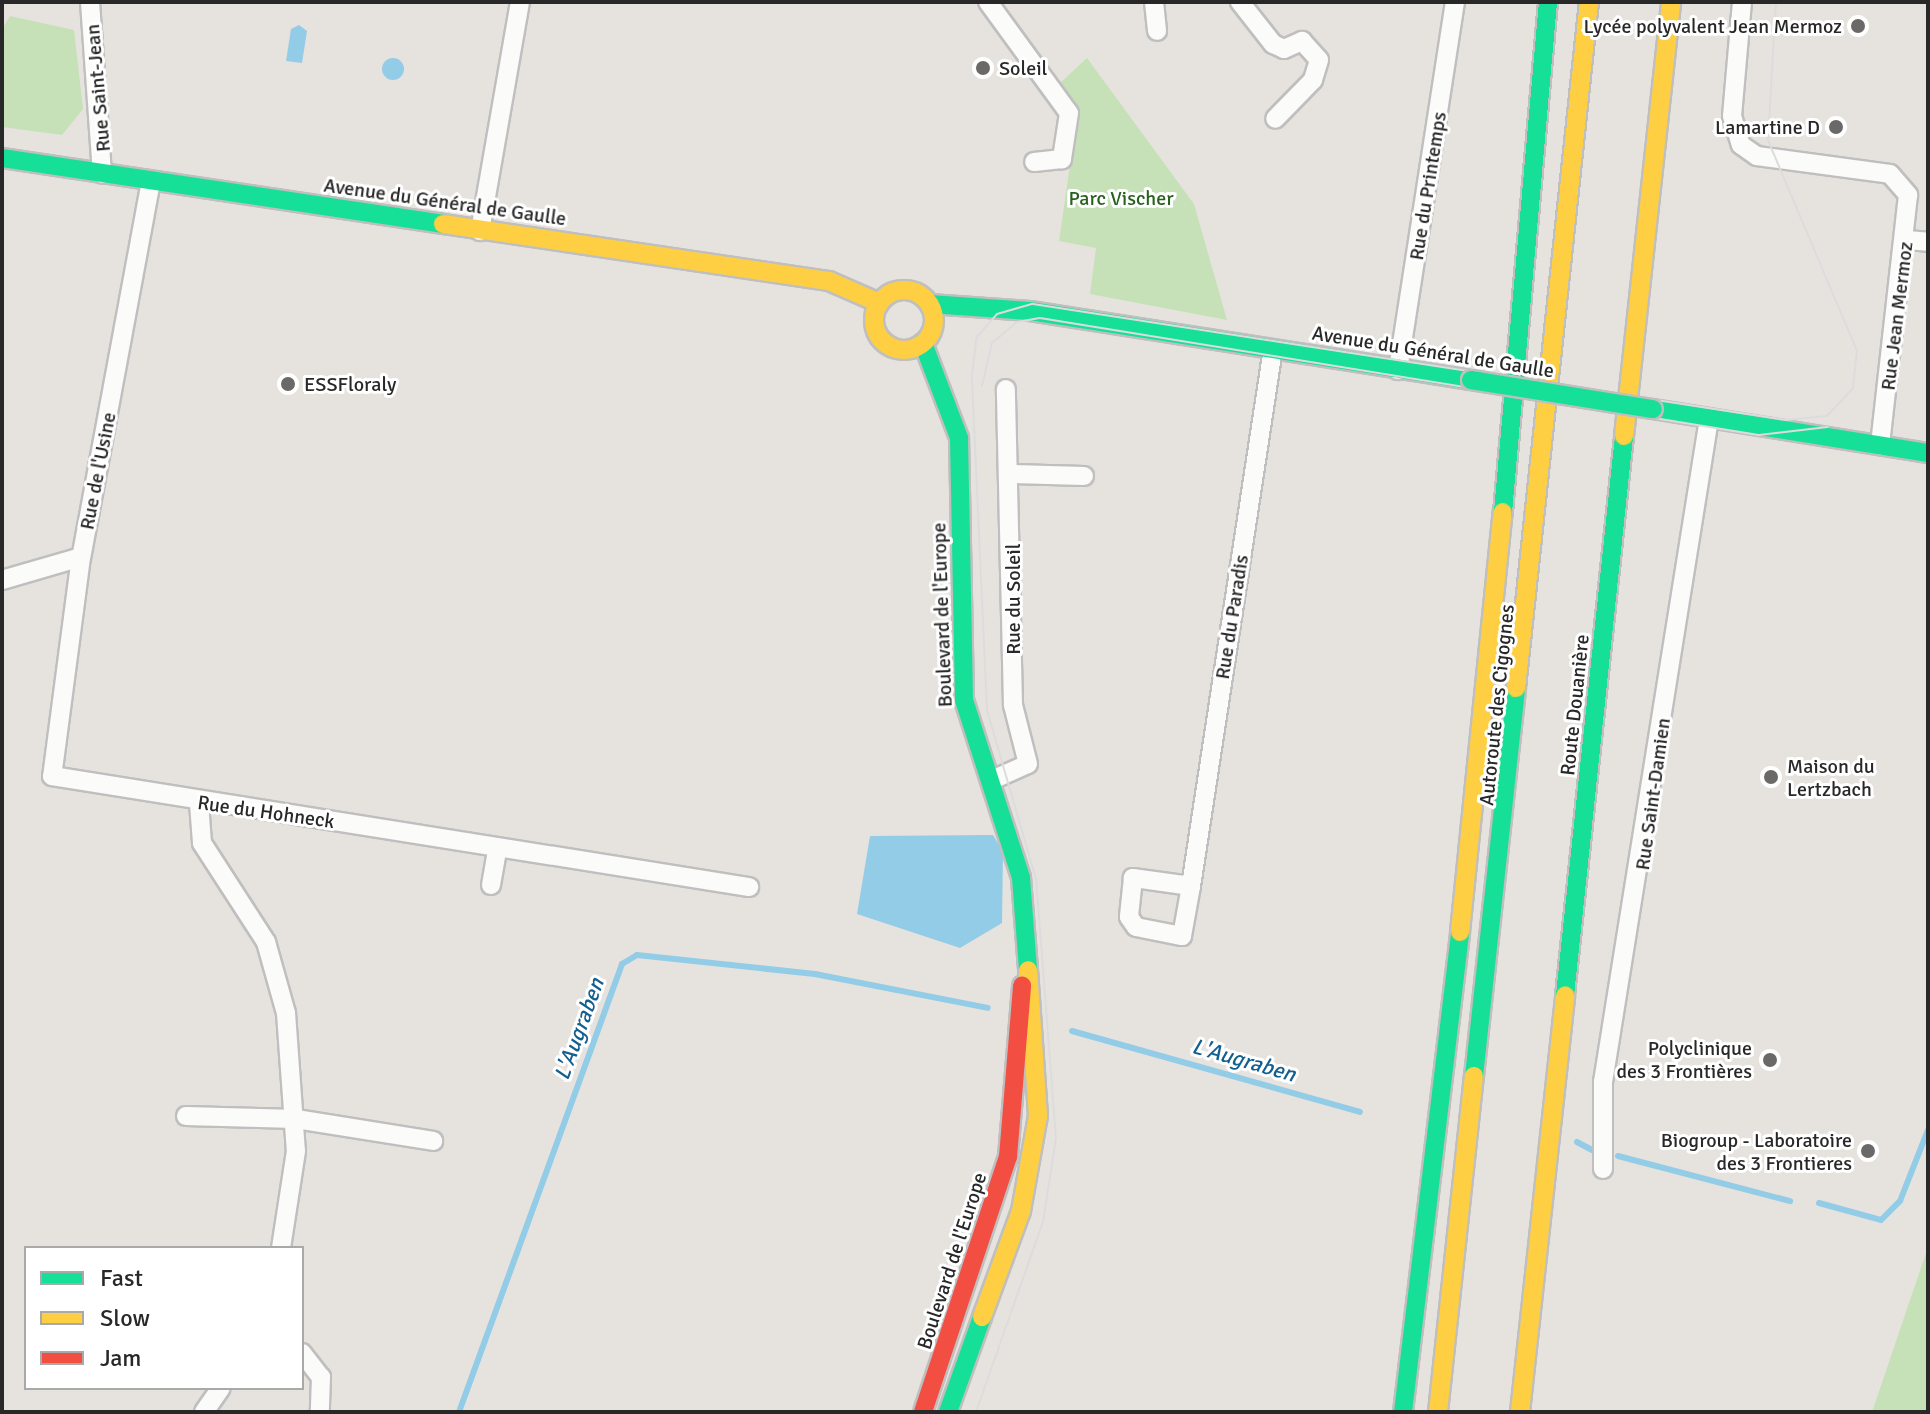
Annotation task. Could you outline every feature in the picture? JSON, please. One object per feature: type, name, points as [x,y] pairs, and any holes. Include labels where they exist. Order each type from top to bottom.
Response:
[{"type":"main road","name":"Autoroute des Cigognes","points":[[1403,1412],[1475,797],[1532,234],[1548,2]]},
{"type":"main road","name":"Autoroute des Cigognes","points":[[1438,1412],[1589,2]]},
{"type":"main road","name":"Route Douanière","points":[[1520,1412],[1671,2]]},
{"type":"main road","name":"Avenue du Général de Gaulle","points":[[2,158],[829,281],[879,303]]},
{"type":"main road","points":[[904,290],[930,304],[934,321],[923,343],[907,350],[884,343],[874,328],[879,303],[904,290]]},
{"type":"main road","name":"Avenue du Général de Gaulle","points":[[930,304],[1020,309],[1928,453]]},
{"type":"main road","name":"Boulevard de l'Europe","points":[[923,343],[959,438],[964,700],[1021,878],[1025,979],[1033,1003],[1037,1090],[1031,1169],[948,1412]]},
{"type":"main road","name":"Boulevard de l'Europe","points":[[923,1412],[1008,1157],[1016,999],[1025,979]]},
{"type":"street","name":"Rue Saint-Jean","points":[[90,2],[102,174]]},
{"type":"street","points":[[480,231],[520,2]]},
{"type":"street","points":[[988,2],[1069,113],[1062,159],[1034,162]]},
{"type":"street","points":[[1154,2],[1157,31]]},
{"type":"street","points":[[1240,2],[1273,44],[1284,49],[1302,41],[1319,60],[1318,74],[1275,119]]},
{"type":"street","name":"Rue du Printemps","points":[[1398,370],[1455,2]]},
{"type":"street","name":"Rue Jean Mermoz","points":[[1742,2],[1732,116],[1741,145],[1768,158],[1890,174],[1908,195],[1907,240],[1880,445]]},
{"type":"street","name":"Rue de l'Usine","points":[[49,761],[81,557],[151,181]]},
{"type":"street","points":[[1907,240],[1928,242]]},
{"type":"street","name":"Rue du Paradis","points":[[1191,886],[1273,349]]},
{"type":"street","name":"Rue du Soleil","points":[[992,780],[1028,764],[1013,705],[1013,474],[1006,389]]},
{"type":"street","name":"Rue Saint-Damien","points":[[1603,1169],[1603,1082],[1638,896],[1709,419]]},
{"type":"street","points":[[1013,474],[1084,476]]},
{"type":"street","points":[[2,580],[81,557]]},
{"type":"street","name":"Rue du Hohneck","points":[[49,761],[59,780],[749,887]]},
{"type":"street","points":[[199,803],[208,858],[274,962],[296,1119],[281,1246]]},
{"type":"street","points":[[491,885],[497,850]]},
{"type":"street","points":[[186,1116],[296,1119],[433,1141]]},
{"type":"street","points":[[304,1356],[321,1377],[320,1412]]},
{"type":"street","points":[[204,1412],[220,1390]]},
{"type":"green space","points":[[10,16],[74,30],[83,109],[62,135],[2,127],[2,29]]},
{"type":"green space","name":"Parc Vischer","points":[[1087,58],[1194,204],[1227,320],[1090,294],[1096,248],[1059,241],[1078,110],[1060,83]]},
{"type":"green space","points":[[1928,1247],[1928,1412],[1872,1412]]},
{"type":"water","points":[[299,25],[307,31],[302,63],[286,61],[291,29]]},
{"type":"water","points":[[389,58],[397,58],[404,69],[397,80],[389,80],[382,73],[382,65]]},
{"type":"water","points":[[993,835],[1003,852],[1002,923],[960,948],[857,914],[870,836]]},
{"type":"waterway","name":"L'Augraben","points":[[459,1412],[622,964],[637,955],[815,974],[988,1008]]},
{"type":"waterway","name":"L'Augraben","points":[[1072,1031],[1360,1112]]},
{"type":"waterway","name":"L'Augraben","points":[[1819,1203],[1881,1220],[1900,1201],[1928,1130]]},
{"type":"waterway","name":"L'Augraben","points":[[1577,1142],[1592,1150]]},
{"type":"waterway","name":"L'Augraben","points":[[1618,1156],[1790,1201]]},
{"type":"tram line","points":[[976,1412],[1043,1222],[1056,1138],[1036,879],[987,710],[972,375],[977,337],[997,314],[1033,304],[1786,420],[1827,416],[1853,388],[1857,351],[1768,140],[1776,2]]},
{"type":"tram line","points":[[982,386],[992,343],[1017,322],[1040,318],[1759,435],[1828,427]]},
{"type":"traffic: fast","points":[[1503,512],[1548,2]]},
{"type":"traffic: fast","points":[[2,158],[443,224]]},
{"type":"traffic: fast","points":[[930,304],[1030,311],[1471,380]]},
{"type":"traffic: fast","points":[[923,343],[959,438],[964,700],[1021,878],[1028,970]]},
{"type":"traffic: fast","points":[[1471,380],[1653,409]]},
{"type":"traffic: fast","points":[[1653,409],[1928,453]]},
{"type":"traffic: fast","points":[[1565,995],[1624,436]]},
{"type":"traffic: fast","points":[[1474,1076],[1516,688]]},
{"type":"traffic: fast","points":[[1403,1412],[1460,932]]},
{"type":"traffic: fast","points":[[948,1412],[982,1317]]},
{"type":"traffic: slow","points":[[1516,688],[1589,2]]},
{"type":"traffic: slow","points":[[1624,436],[1671,2]]},
{"type":"traffic: slow","points":[[443,224],[829,281],[879,303]]},
{"type":"traffic: slow","points":[[904,290],[916,292],[925,299],[932,308],[934,320],[932,332],[925,341],[916,348],[904,350],[892,348],[883,341],[876,332],[874,320],[876,308],[883,299],[892,292],[904,290]]},
{"type":"traffic: slow","points":[[1460,932],[1503,512]]},
{"type":"traffic: slow","points":[[982,1317],[1021,1211],[1038,1116],[1028,970]]},
{"type":"traffic: slow","points":[[1520,1412],[1565,995]]},
{"type":"traffic: slow","points":[[1438,1412],[1474,1076]]},
{"type":"traffic: jam","points":[[923,1412],[1008,1157],[1022,986]]},
{"type":"place","name":"Lycée polyvalent Jean Mermoz","points":[[1858,26]]},
{"type":"place","name":"Soleil","points":[[983,68]]},
{"type":"place","name":"Lamartine D","points":[[1836,127]]},
{"type":"place","name":"ESSFloraly","points":[[288,384]]},
{"type":"place","name":"Maison du Lertzbach","points":[[1771,777]]},
{"type":"place","name":"Polyclinique des 3 Frontières","points":[[1770,1060]]},
{"type":"place","name":"Biogroup - Laboratoire des 3 Frontieres","points":[[1868,1151]]}]
